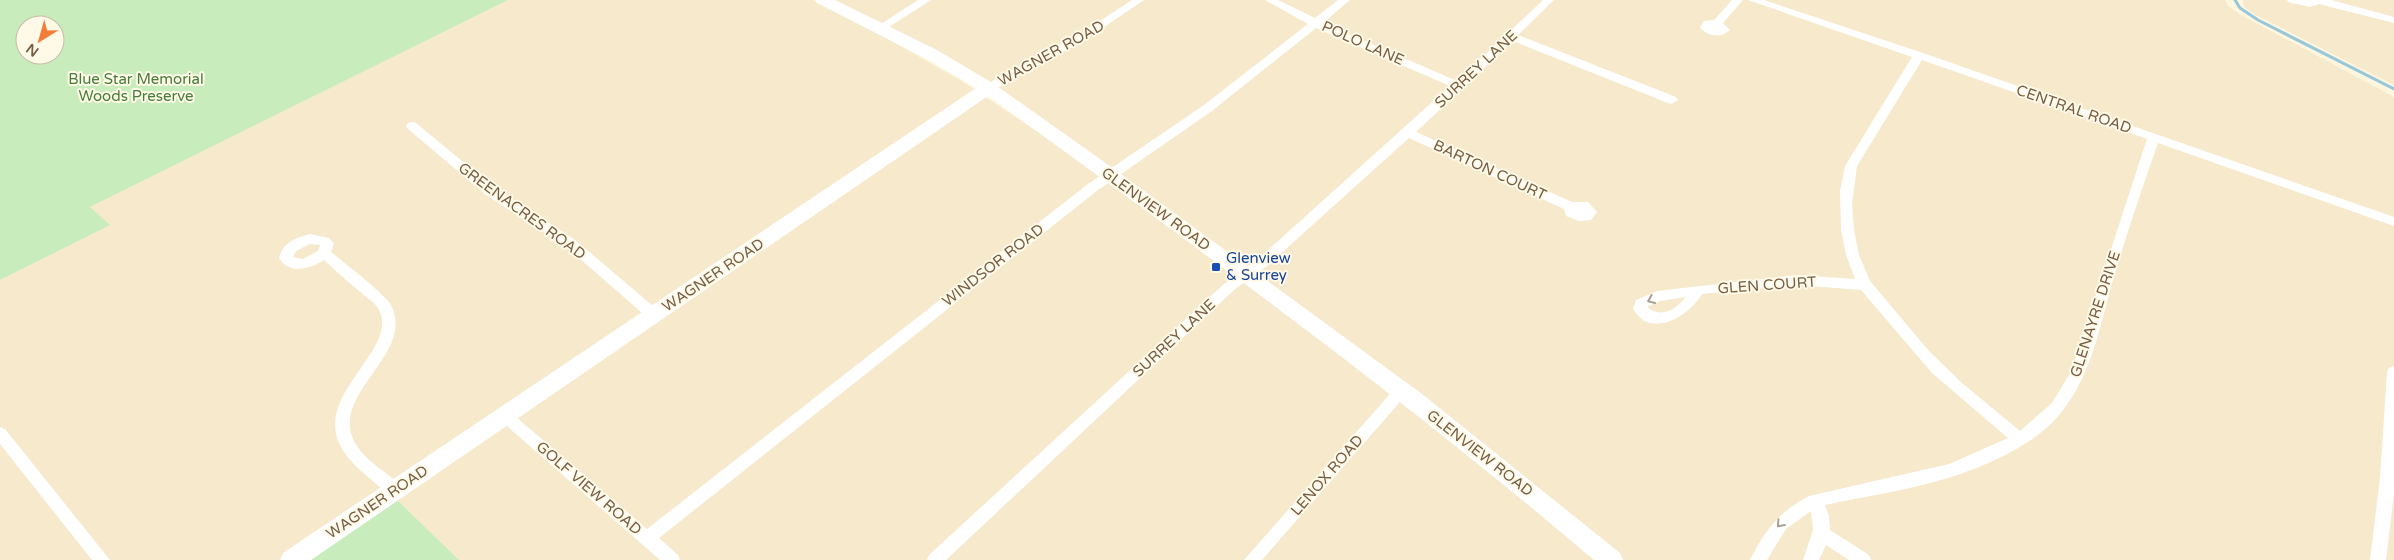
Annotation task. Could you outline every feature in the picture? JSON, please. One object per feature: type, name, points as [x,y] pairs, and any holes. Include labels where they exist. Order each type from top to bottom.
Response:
[{"type":"main road","name":"GLENVIEW ROAD","points":[[823,0],[931,54],[988,88],[1110,175],[1401,391],[1514,479],[1611,560]]},
{"type":"main road","name":"WAGNER ROAD","points":[[292,560],[988,88]]},
{"type":"street","points":[[879,29],[926,0]]},
{"type":"street","name":"WAGNER ROAD","points":[[988,88],[1006,76],[1068,45],[1139,0]]},
{"type":"street","name":"POLO LANE","points":[[1270,0],[1317,23],[1457,84]]},
{"type":"street","name":"WINDSOR ROAD","points":[[647,538],[1110,175],[1208,108],[1345,0]]},
{"type":"street","name":"SURREY LANE","points":[[935,560],[1229,287],[1262,264],[1408,132],[1457,84],[1549,0]]},
{"type":"street","points":[[1717,23],[1738,0]]},
{"type":"street","name":"CENTRAL ROAD","points":[[1753,0],[1920,55],[2394,222]]},
{"type":"street","points":[[2292,0],[2310,4],[2318,0],[2394,20]]},
{"type":"street","points":[[1511,36],[1672,100]]},
{"type":"street","points":[[1920,55],[1851,166],[1846,186],[1845,206],[1856,269],[1866,285],[1914,345],[1937,368],[2019,438]]},
{"type":"street","name":"GREENACRES ROAD","points":[[412,126],[491,192],[569,242],[654,315]]},
{"type":"street","name":"BARTON COURT","points":[[1408,132],[1571,207]]},
{"type":"street","name":"GLENAYRE DRIVE","points":[[1758,560],[1779,523],[1790,514],[1815,501],[1939,474],[1993,453],[2019,438],[2051,414],[2064,399],[2074,382],[2128,211],[2154,137]]},
{"type":"street","points":[[324,253],[385,306],[390,316],[386,340],[346,407],[342,420],[342,432],[346,443],[356,454],[395,490]]},
{"type":"street","name":"GLEN COURT","points":[[1698,290],[1797,280],[1866,285]]},
{"type":"street","points":[[2378,560],[2388,478],[2394,372]]},
{"type":"street","name":"LENOX ROAD","points":[[1252,560],[1401,391]]},
{"type":"street","name":"GOLF VIEW ROAD","points":[[505,416],[672,560]]},
{"type":"street","points":[[0,433],[102,560]]},
{"type":"street","points":[[1811,560],[1822,534],[1821,512],[1815,501]]},
{"type":"street","points":[[1822,534],[1863,560]]},
{"type":"shaded area","points":[[508,0],[813,0],[877,33],[960,80],[1089,166],[1414,409],[1597,560],[459,560],[396,499],[305,560],[0,560],[0,280],[109,225],[90,207]]},
{"type":"shaded area","points":[[832,0],[2225,0],[2228,6],[2241,15],[2394,97],[2394,560],[1620,560],[1397,380],[1021,103],[958,65]]},
{"type":"shaded area","points":[[2243,0],[2394,0],[2394,85],[2254,14],[2244,7]]},
{"type":"green space","name":"Blue Star Memorial Woods Preserve","points":[[0,0],[508,0],[90,207],[110,225],[0,280]]},
{"type":"green space","points":[[396,499],[459,560],[305,560]]},
{"type":"waterway","points":[[2235,0],[2240,8],[2258,20],[2394,89]]},
{"type":"place","name":"Glenview & Surrey","points":[[1216,267]]}]
